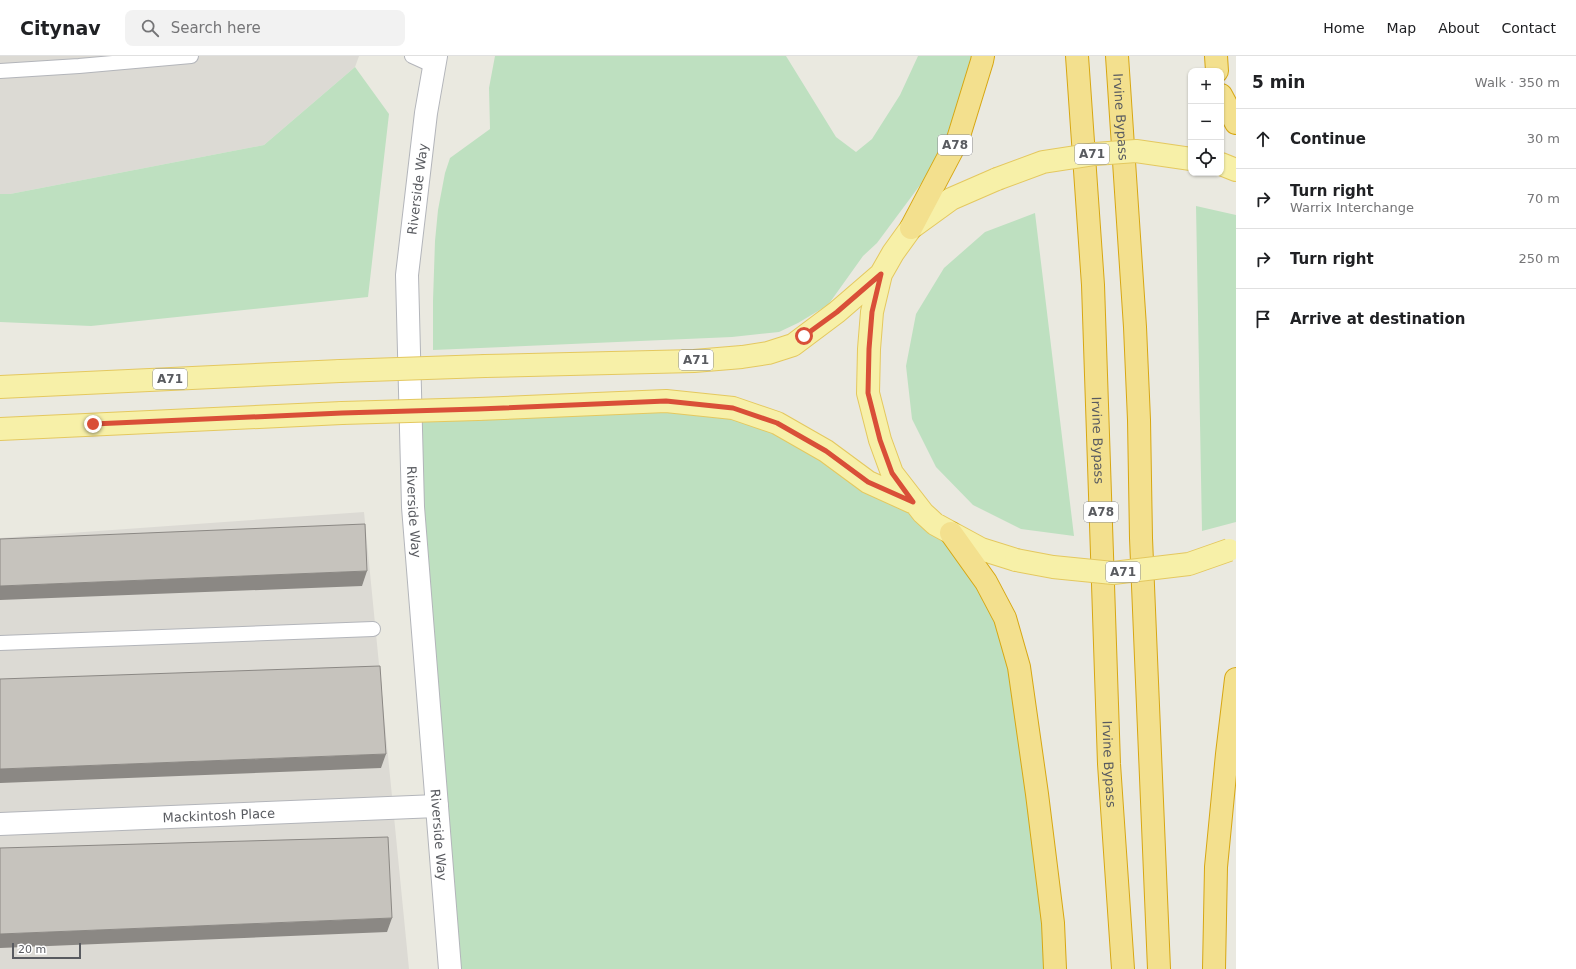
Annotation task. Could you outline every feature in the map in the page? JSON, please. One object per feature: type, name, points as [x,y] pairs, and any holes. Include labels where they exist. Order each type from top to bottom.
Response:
[{"type":"highway","name":"A78","points":[[911,228],[958,139],[982,61],[982,56]]},
{"type":"highway","name":"Irvine Bypass","points":[[1077,56],[1093,285],[1109,764],[1123,969]]},
{"type":"highway","name":"Irvine Bypass","points":[[1117,56],[1135,327],[1139,420],[1141,538],[1159,969]]},
{"type":"highway","points":[[1216,56],[1217,68]]},
{"type":"highway","points":[[1224,101],[1236,124]]},
{"type":"highway","points":[[951,533],[986,582],[1005,618],[1019,667],[1038,794],[1053,923],[1056,969]]},
{"type":"highway","points":[[1214,969],[1216,867],[1236,679]]},
{"type":"main road","name":"A71","points":[[1188,159],[1136,151],[1095,154],[1043,162],[997,179],[951,199],[911,228],[893,253],[881,274],[872,312],[868,393],[880,440],[892,473],[913,502],[923,514],[935,524],[981,549],[1016,560],[1053,567],[1113,573],[1188,564],[1232,549]]},
{"type":"main road","points":[[1224,165],[1236,170]]},
{"type":"main road","name":"A71","points":[[0,387],[340,371],[694,361],[742,357],[768,353],[793,345],[837,312],[881,274]]},
{"type":"main road","name":"A71","points":[[0,429],[342,413],[666,401],[733,408],[777,423],[826,451],[868,482],[913,502]]},
{"type":"street","name":"Riverside Way","points":[[435,61],[426,113],[407,274],[414,507],[450,969]]},
{"type":"street","name":"Mackintosh Place","points":[[0,824],[437,806]]},
{"type":"lane","points":[[0,71],[79,61],[191,56]]},
{"type":"lane","points":[[412,56],[435,61]]},
{"type":"lane","points":[[0,643],[373,629]]},
{"type":"shaded area","points":[[0,56],[359,56],[355,67],[264,145],[10,194],[0,194]]},
{"type":"shaded area","points":[[364,512],[409,969],[0,969],[0,538]]},
{"type":"green space","points":[[495,56],[786,56],[836,137],[856,152],[872,139],[900,95],[918,56],[981,56],[935,165],[877,243],[863,256],[828,305],[798,323],[779,332],[732,337],[433,350],[435,241],[438,210],[445,173],[450,158],[490,129],[489,88]]},
{"type":"green space","points":[[355,67],[389,114],[368,297],[91,326],[0,322],[0,194],[10,194],[264,145]]},
{"type":"green space","points":[[1196,206],[1236,215],[1236,522],[1202,531]]},
{"type":"green space","points":[[1035,213],[1074,536],[1021,529],[973,505],[936,467],[912,419],[906,366],[916,314],[944,268],[985,232]]},
{"type":"green space","points":[[733,408],[868,482],[972,562],[1021,686],[1046,969],[450,969],[417,411]]},
{"type":"building","points":[[365,524],[367,571],[0,586],[0,539]]},
{"type":"building","points":[[380,666],[386,754],[0,769],[0,679]]},
{"type":"building","points":[[388,837],[392,918],[0,934],[0,848]]},
{"type":"route","points":[[93,424],[666,401],[733,408],[777,423],[826,451],[868,482],[913,502],[892,473],[880,440],[868,393],[872,312],[881,274],[837,312],[804,336]]}]
